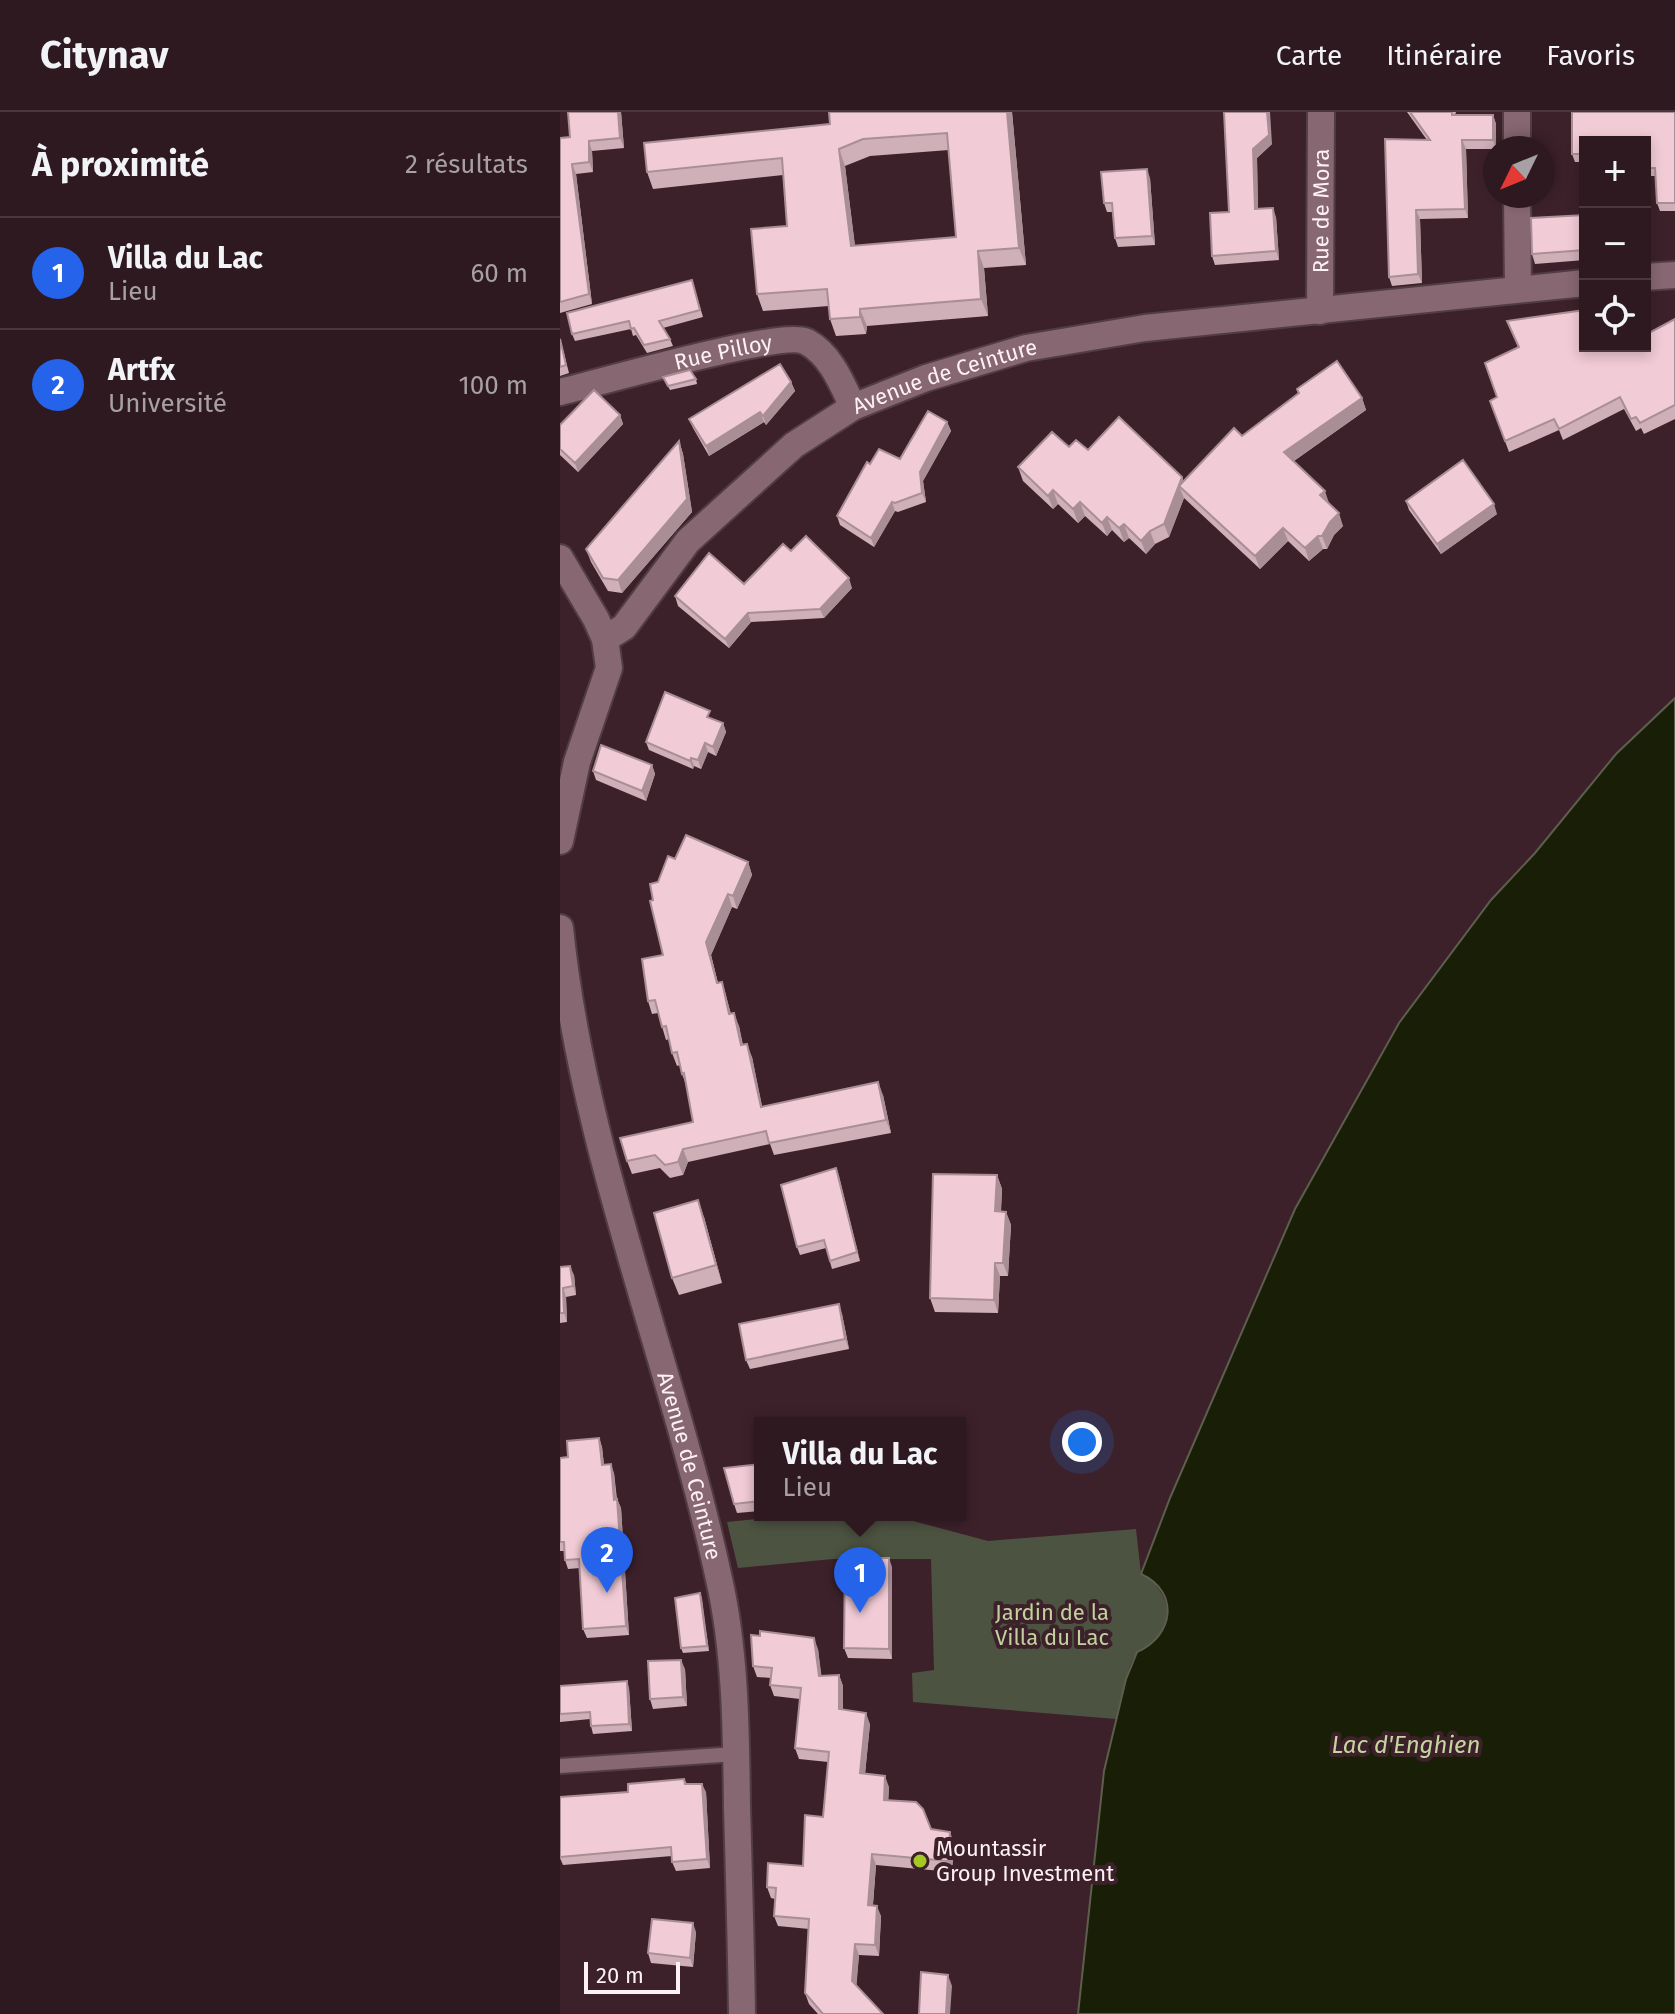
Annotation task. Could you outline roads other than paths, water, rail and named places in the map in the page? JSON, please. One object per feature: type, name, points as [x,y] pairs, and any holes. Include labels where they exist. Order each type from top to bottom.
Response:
[{"type":"street","name":"Rue de Mora","points":[[1320,311],[1321,112]]},
{"type":"street","points":[[1517,112],[1517,136]]},
{"type":"street","points":[[1517,208],[1518,289]]},
{"type":"street","points":[[1651,277],[1675,275]]},
{"type":"street","name":"Avenue de Ceinture","points":[[605,639],[624,627],[688,541],[794,445],[853,407],[926,378],[1026,348],[1145,328],[1579,284]]},
{"type":"street","name":"Rue Pilloy","points":[[560,392],[776,340],[794,339],[806,342],[821,353],[834,368],[853,407]]},
{"type":"street","points":[[560,558],[590,607],[605,639],[609,668],[577,762],[560,841]]},
{"type":"street","name":"Avenue de Ceinture","points":[[560,928],[589,1104],[645,1311],[683,1432],[720,1581],[730,1645],[736,1754],[742,2014]]},
{"type":"lane","points":[[560,1766],[736,1754]]},
{"type":"water","name":"Lac d'Enghien","points":[[1675,698],[1675,2014],[1078,2014],[1104,1771],[1126,1679],[1137,1652],[1159,1636],[1168,1614],[1162,1592],[1141,1574],[1170,1498],[1295,1209],[1399,1023],[1491,900],[1535,853],[1616,754]]},
{"type":"place","name":"Artfx","points":[[607,1593]]},
{"type":"place","name":"Villa du Lac","points":[[860,1613]]},
{"type":"place","name":"Mountassir Group Investment","points":[[920,1861]]},
{"type":"park label","name":"Jardin de la Villa du Lac","points":[[1052,1624]]}]
